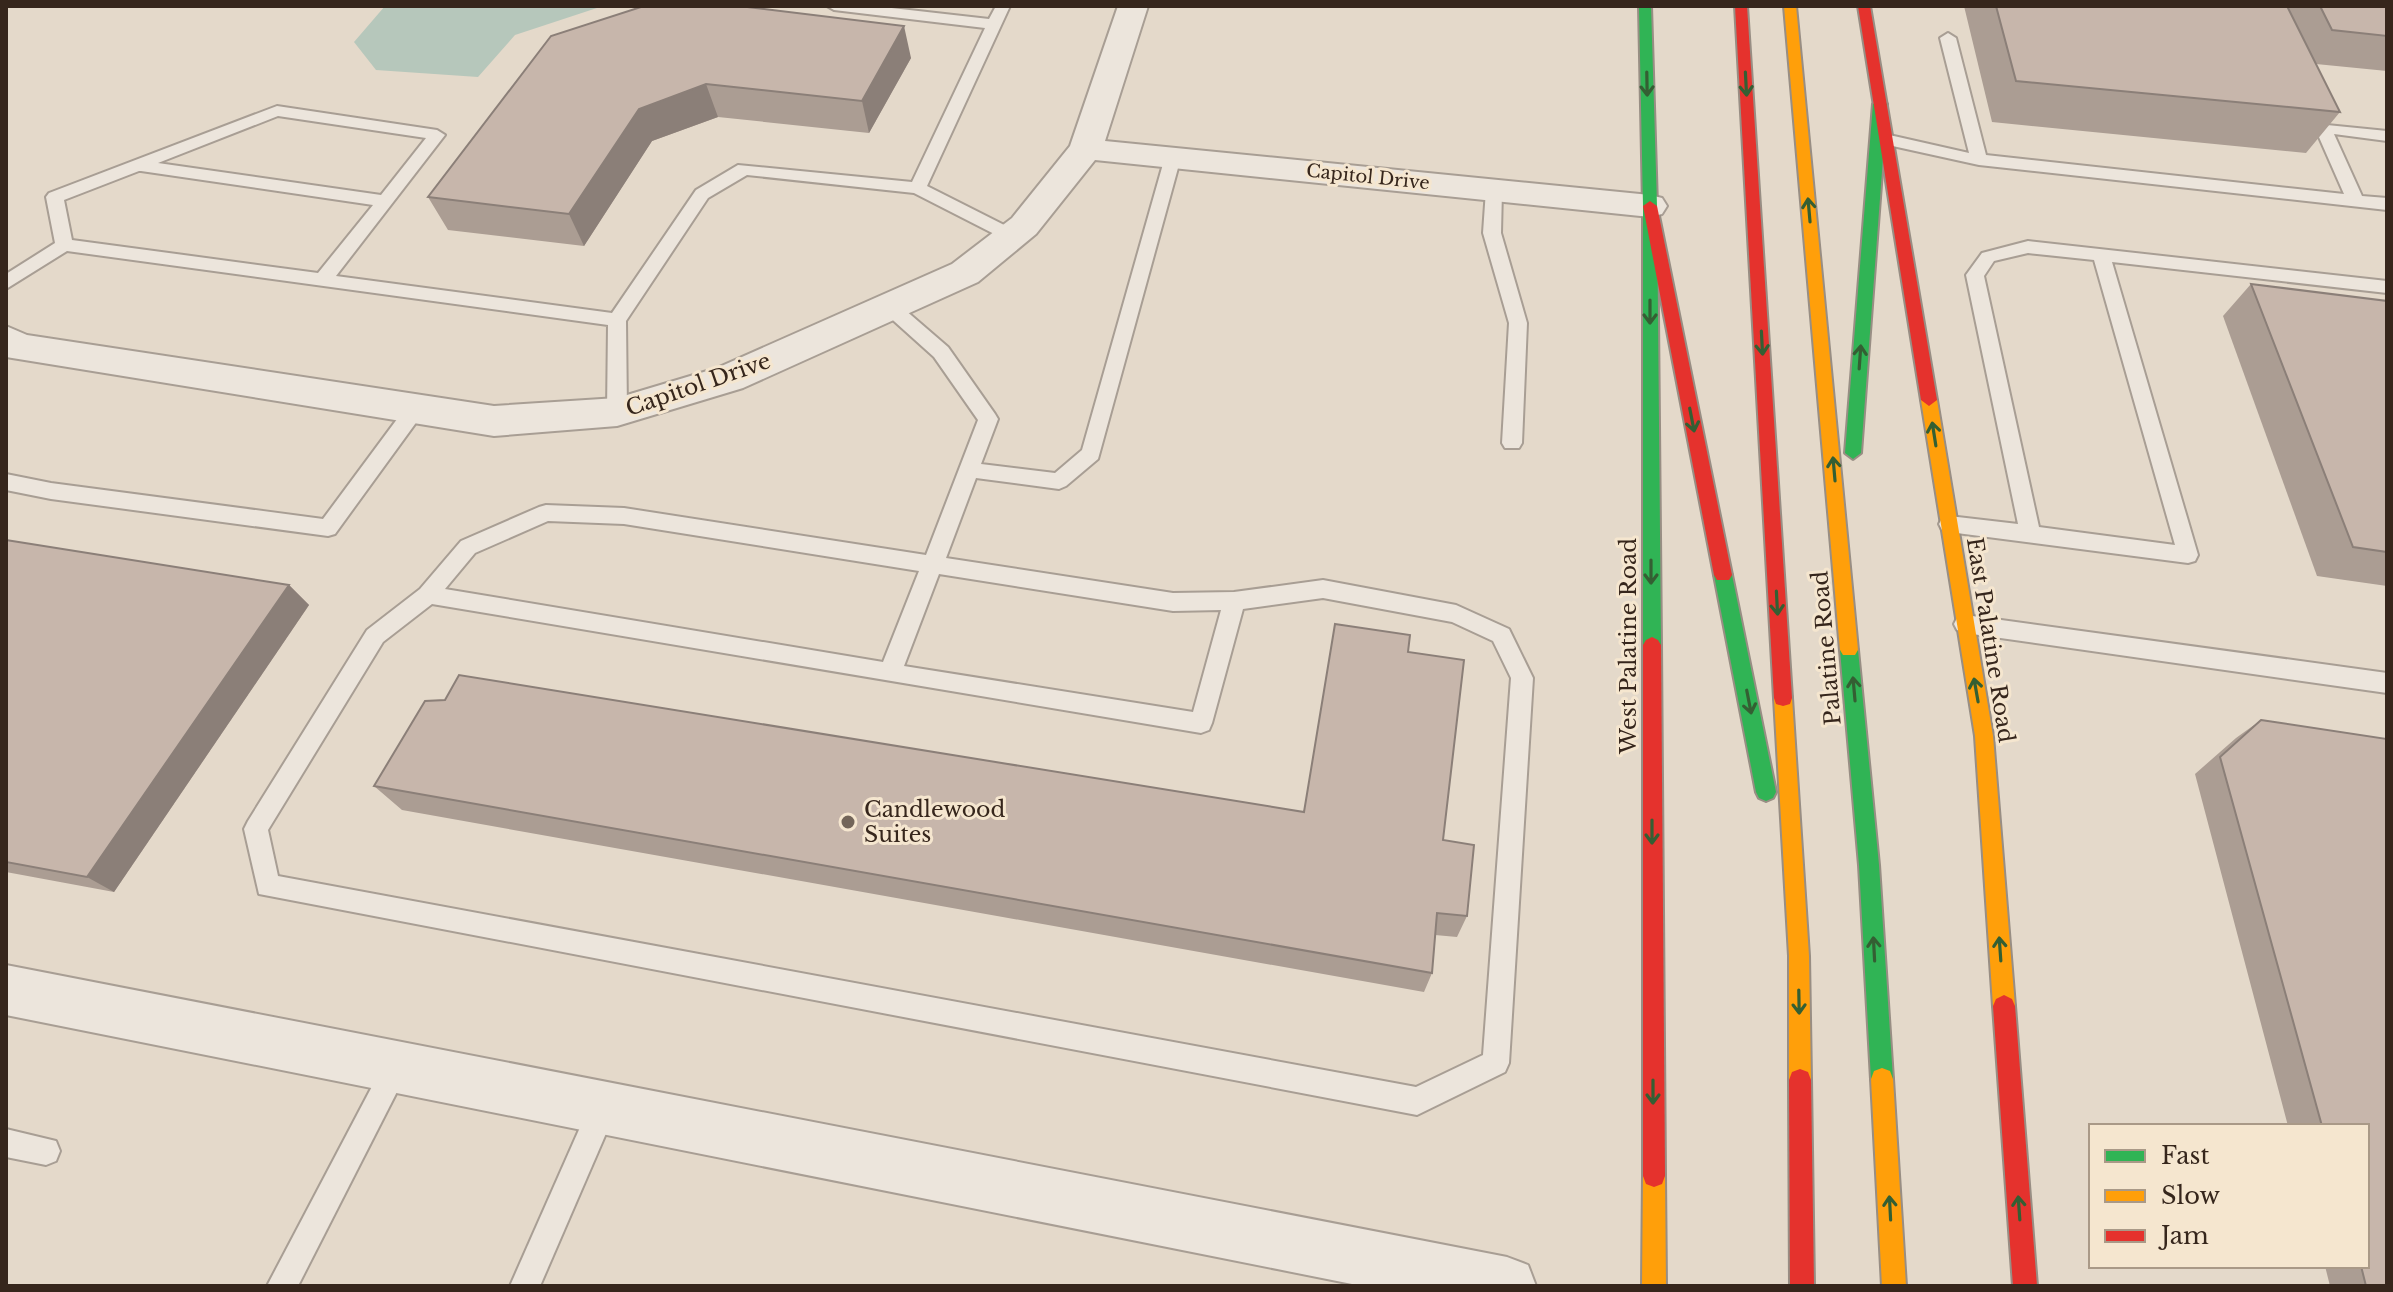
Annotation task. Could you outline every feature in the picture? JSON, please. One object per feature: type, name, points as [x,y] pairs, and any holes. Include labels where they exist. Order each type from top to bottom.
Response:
[{"type":"main road","name":"West Palatine Road","points":[[1645,6],[1650,206],[1654,1286]]},
{"type":"main road","name":"Palatine Road","points":[[1741,6],[1799,956],[1802,1286]]},
{"type":"main road","name":"Palatine Road","points":[[1790,6],[1869,865],[1894,1286]]},
{"type":"main road","name":"East Palatine Road","points":[[1864,6],[1984,736],[2025,1286]]},
{"type":"main road","points":[[1844,575],[1880,104]]},
{"type":"main road","points":[[1650,206],[1799,956]]},
{"type":"street","name":"Capitol Drive","points":[[6,339],[18,347],[494,421],[617,412],[730,378],[965,273],[1024,226],[1086,149],[1133,6]]},
{"type":"street","name":"Capitol Drive","points":[[1086,149],[1650,206]]},
{"type":"street","points":[[6,990],[1507,1286]]},
{"type":"lane","points":[[834,6],[908,10],[994,24]]},
{"type":"lane","points":[[918,188],[1003,6]]},
{"type":"lane","points":[[1948,38],[1979,160]]},
{"type":"lane","points":[[64,245],[55,197],[277,111],[437,135],[323,280]]},
{"type":"lane","points":[[2356,201],[2323,128],[2387,136]]},
{"type":"lane","points":[[1885,139],[1979,160],[2387,204]]},
{"type":"lane","points":[[970,470],[1059,481],[1091,454],[1173,157]]},
{"type":"lane","points":[[137,165],[386,201]]},
{"type":"lane","points":[[617,412],[617,320],[702,194],[744,169],[918,188],[1012,236]]},
{"type":"lane","points":[[1494,190],[1492,233],[1518,323],[1512,443]]},
{"type":"lane","points":[[6,283],[64,245],[617,320]]},
{"type":"lane","points":[[2030,534],[1975,275],[1988,257],[2028,247],[2387,287]]},
{"type":"lane","points":[[1949,524],[2188,555],[2101,255]]},
{"type":"lane","points":[[890,673],[988,419],[941,352],[891,308]]},
{"type":"lane","points":[[6,482],[51,491],[328,528],[416,408]]},
{"type":"lane","points":[[546,513],[624,516],[931,566],[1173,602],[1234,601],[1323,589],[1456,614],[1501,635],[1522,678],[1496,1063],[1417,1101],[268,886],[256,829],[375,636],[428,595],[468,547],[546,513]]},
{"type":"lane","points":[[428,595],[1201,723],[1234,601]]},
{"type":"lane","points":[[1965,624],[2387,683]]},
{"type":"lane","points":[[282,1286],[396,1067]]},
{"type":"lane","points":[[525,1286],[603,1108]]},
{"type":"lane","points":[[6,1143],[46,1151]]},
{"type":"shaded area","points":[[385,6],[603,6],[515,35],[478,77],[376,70],[354,42]]},
{"type":"building","points":[[644,6],[739,6],[904,26],[862,101],[706,84],[639,109],[569,214],[428,197],[551,36]]},
{"type":"building","points":[[1996,6],[2287,6],[2340,112],[2016,81]]},
{"type":"building","points":[[2320,6],[2387,6],[2387,36],[2332,30]]},
{"type":"building","points":[[2251,284],[2387,301],[2387,552],[2353,547]]},
{"type":"building","points":[[6,540],[289,585],[87,877],[6,862]]},
{"type":"building","name":"Candlewood Suites","points":[[1335,624],[1410,635],[1408,652],[1464,660],[1443,840],[1474,845],[1467,916],[1437,913],[1432,973],[374,786],[425,701],[445,700],[459,675],[1304,812]]},
{"type":"building","points":[[2261,720],[2387,739],[2387,1286],[2366,1286],[2362,1268],[2369,1268],[2369,1124],[2321,1124],[2220,757]]},
{"type":"traffic: fast","points":[[1645,6],[1650,206],[1652,645]]},
{"type":"traffic: fast","points":[[1853,453],[1880,104]]},
{"type":"traffic: fast","points":[[1723,575],[1766,792]]},
{"type":"traffic: fast","points":[[1849,650],[1869,865],[1882,1079]]},
{"type":"traffic: slow","points":[[1790,6],[1849,650]]},
{"type":"traffic: slow","points":[[1929,400],[1984,736],[2004,1006]]},
{"type":"traffic: slow","points":[[1783,698],[1799,956],[1800,1080]]},
{"type":"traffic: slow","points":[[1882,1079],[1894,1286]]},
{"type":"traffic: slow","points":[[1654,1176],[1654,1286]]},
{"type":"traffic: jam","points":[[1741,6],[1783,698]]},
{"type":"traffic: jam","points":[[1864,6],[1929,400]]},
{"type":"traffic: jam","points":[[1650,206],[1723,575]]},
{"type":"traffic: jam","points":[[1652,645],[1654,1176]]},
{"type":"traffic: jam","points":[[2004,1006],[2025,1286]]},
{"type":"traffic: jam","points":[[1800,1080],[1802,1286]]},
{"type":"place","name":"Candlewood Suites","points":[[848,822]]}]
